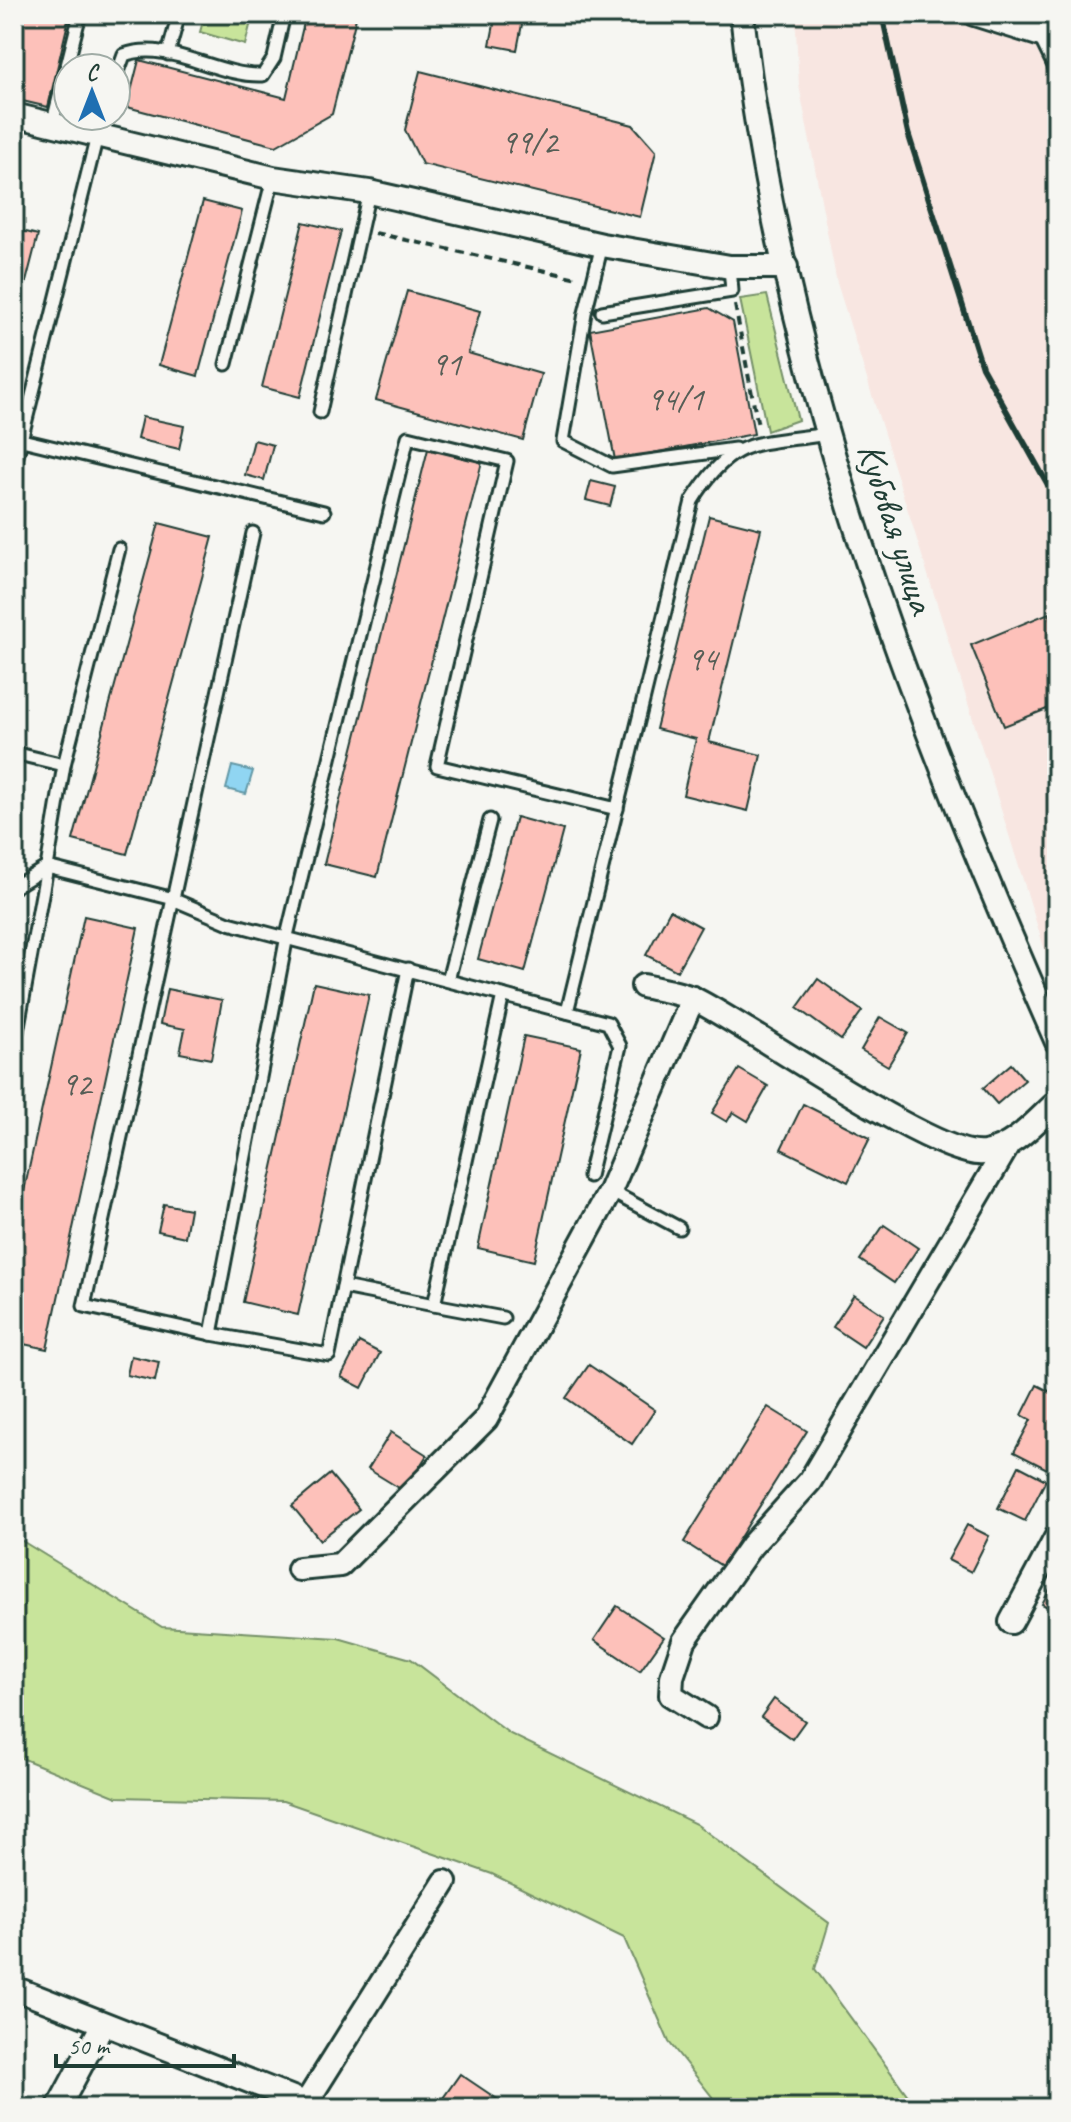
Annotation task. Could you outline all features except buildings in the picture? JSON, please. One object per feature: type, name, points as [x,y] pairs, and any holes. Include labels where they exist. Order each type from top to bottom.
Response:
[{"type":"street","name":"Кубовая улица","points":[[742,14],[761,156],[828,434],[875,585],[995,903],[1057,1042]]},
{"type":"street","points":[[974,14],[1048,37]]},
{"type":"street","points":[[14,115],[52,125]]},
{"type":"street","points":[[118,132],[273,178],[369,192],[602,245],[730,267],[786,267]]},
{"type":"street","points":[[643,986],[693,998],[891,1116],[955,1147],[981,1154],[1007,1147]]},
{"type":"street","points":[[299,1569],[340,1565],[486,1419],[610,1191],[693,998]]},
{"type":"street","points":[[706,1717],[671,1695],[672,1677],[684,1641],[751,1546],[810,1481],[1007,1147],[1057,1102]]},
{"type":"street","points":[[1011,1622],[1057,1536]]},
{"type":"street","points":[[14,1988],[312,2105],[445,1882]]},
{"type":"street","points":[[58,2108],[103,2024]]},
{"type":"lane","points":[[70,52],[80,14]]},
{"type":"lane","points":[[168,54],[179,14]]},
{"type":"lane","points":[[132,52],[142,49],[242,76],[263,75],[274,58],[284,14]]},
{"type":"lane","points":[[1048,37],[1057,72]]},
{"type":"lane","points":[[14,468],[89,178],[97,132]]},
{"type":"lane","points":[[226,364],[273,178]]},
{"type":"lane","points":[[320,412],[369,192]]},
{"type":"lane","points":[[602,245],[591,282],[563,441],[612,466],[828,434]]},
{"type":"lane","points":[[602,312],[732,291],[730,267]]},
{"type":"lane","points":[[211,1334],[287,936],[408,437],[507,461],[437,766],[617,809]]},
{"type":"lane","points":[[22,440],[324,512]]},
{"type":"lane","points":[[567,1012],[692,501],[713,468],[738,448]]},
{"type":"lane","points":[[253,533],[170,898],[84,1306],[211,1334],[329,1355],[408,969]]},
{"type":"lane","points":[[14,1048],[64,765],[119,549]]},
{"type":"lane","points":[[14,753],[64,765]]},
{"type":"lane","points":[[448,980],[490,820]]},
{"type":"lane","points":[[14,887],[47,867],[170,898],[229,923],[608,1023],[620,1046],[589,1176]]},
{"type":"lane","points":[[434,1305],[503,995]]},
{"type":"lane","points":[[610,1191],[679,1228]]},
{"type":"lane","points":[[343,1287],[503,1318]]},
{"type":"path","points":[[362,230],[591,282]]},
{"type":"path","points":[[732,291],[762,445]]},
{"type":"shaded area","points":[[795,14],[1057,14],[1057,989],[837,283],[799,85]]},
{"type":"green space","points":[[205,14],[253,14],[245,45],[200,32]]},
{"type":"green space","points":[[767,295],[798,420],[767,431],[740,299]]},
{"type":"green space","points":[[14,1536],[162,1627],[338,1638],[411,1659],[510,1734],[696,1824],[829,1923],[815,1969],[917,2108],[721,2108],[669,2042],[624,1938],[492,1874],[283,1801],[117,1797],[14,1755]]},
{"type":"water","points":[[232,766],[253,771],[246,794],[226,789]]},
{"type":"railway","points":[[882,14],[908,133],[982,367],[1057,501]]}]
